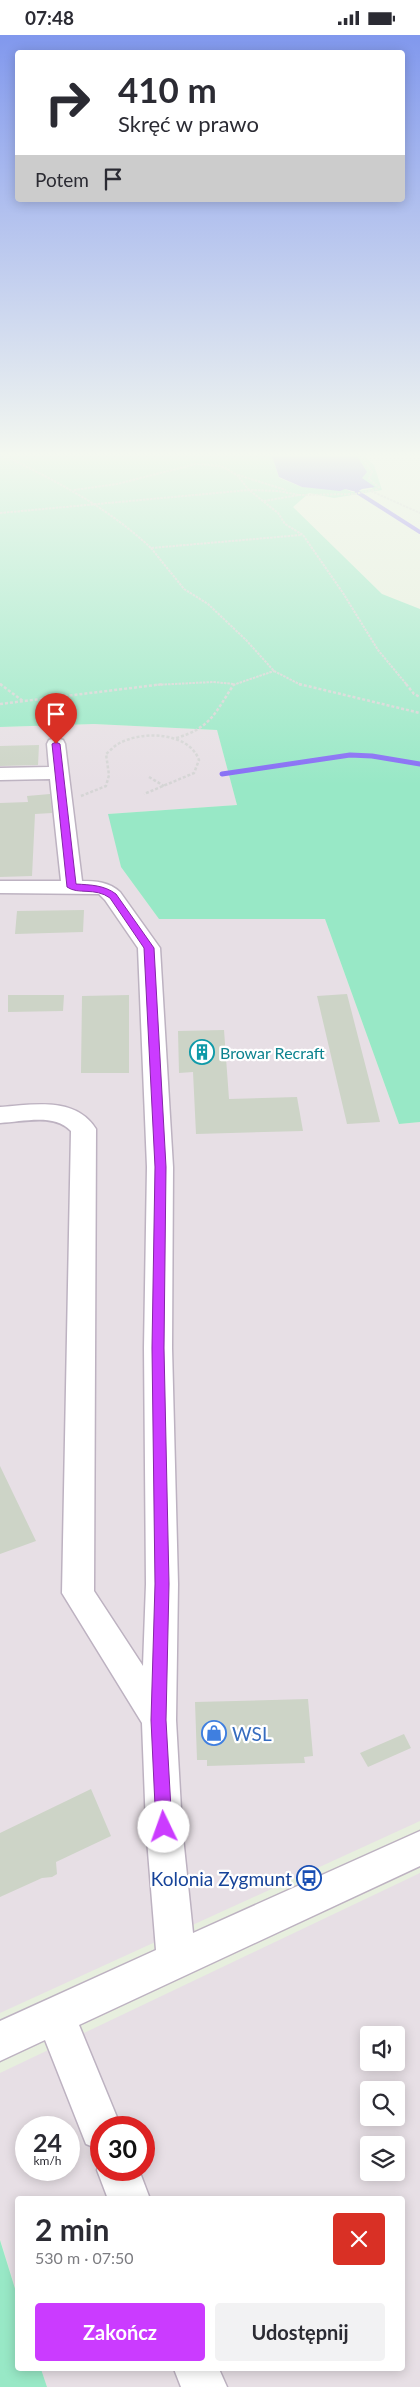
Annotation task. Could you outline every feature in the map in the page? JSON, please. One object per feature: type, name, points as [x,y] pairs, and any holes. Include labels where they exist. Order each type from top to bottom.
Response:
[{"type":"street","points":[[56,744],[64,799],[72,887]]},
{"type":"street","points":[[0,774],[60,773]]},
{"type":"street","points":[[0,887],[94,887],[106,890],[113,896],[149,948],[160,1167],[158,1348],[162,1584],[159,1720],[164,1827],[176,1960]]},
{"type":"street","points":[[0,1115],[54,1113],[73,1118],[84,1129],[78,1593],[159,1720]]},
{"type":"street","points":[[0,2041],[420,1848]]},
{"type":"street","points":[[55,2015],[96,2116]]},
{"type":"street","points":[[122,2181],[128,2196]]},
{"type":"street","points":[[198,2371],[204,2387]]},
{"type":"path","points":[[165,566],[184,589],[208,604],[246,640],[274,671],[304,687],[420,713]]},
{"type":"path","points":[[325,566],[378,650],[414,694],[420,697]]},
{"type":"path","points":[[0,704],[174,683],[213,682],[234,684],[274,671]]},
{"type":"path","points":[[0,684],[23,701]]},
{"type":"path","points":[[176,738],[196,732],[207,724],[234,684]]},
{"type":"path","points":[[64,799],[88,795],[106,786],[110,775],[106,764],[106,754],[116,743],[126,739],[151,735],[176,738],[193,747],[200,759],[199,766],[187,777],[144,795]]},
{"type":"path","points":[[149,777],[164,786]]},
{"type":"shaded area","points":[[94,724],[217,730],[237,805],[109,814],[121,867],[159,919],[325,919],[399,1124],[420,1122],[420,1821],[0,2013],[0,727]]},
{"type":"shaded area","points":[[420,1873],[420,2387],[47,2387],[42,2371],[405,2371],[405,2196],[15,2196],[15,2288],[0,2239],[0,2073]]},
{"type":"green space","points":[[0,566],[353,566],[382,594],[420,609],[420,1122],[399,1124],[325,919],[159,919],[121,867],[108,814],[237,805],[217,730],[94,724],[0,727]]},
{"type":"green space","points":[[0,2240],[15,2289],[15,2371],[42,2371],[47,2387],[0,2387]]},
{"type":"building","points":[[39,745],[38,765],[0,766],[0,746]]},
{"type":"building","points":[[50,794],[52,813],[35,814],[32,876],[0,877],[0,803],[28,802],[27,796]]},
{"type":"building","points":[[84,910],[83,932],[15,934],[17,911]]},
{"type":"building","points":[[347,994],[380,1122],[347,1124],[317,996]]},
{"type":"building","points":[[8,995],[64,995],[63,1011],[8,1012]]},
{"type":"building","points":[[129,995],[129,1073],[81,1073],[82,996]]},
{"type":"building","points":[[224,1030],[229,1099],[297,1097],[303,1131],[196,1134],[193,1072],[179,1073],[178,1031]]},
{"type":"building","points":[[0,1466],[36,1541],[0,1554]]},
{"type":"building","points":[[308,1699],[313,1756],[304,1757],[305,1763],[207,1766],[207,1760],[197,1760],[195,1702]]},
{"type":"building","points":[[404,1734],[411,1748],[368,1767],[360,1753]]},
{"type":"building","points":[[91,1789],[111,1836],[56,1862],[57,1874],[52,1877],[42,1878],[0,1897],[0,1833]]},
{"type":"waterway","points":[[222,774],[350,755],[372,756],[420,764]]},
{"type":"place","name":"Browar Recraft","points":[[202,1052]]},
{"type":"place","name":"WSL","points":[[214,1733]]},
{"type":"place","name":"Kolonia Zygmunt","points":[[309,1878]]},
{"type":"route","points":[[56,744],[64,799],[72,887],[94,887],[106,890],[113,896],[149,948],[160,1167],[158,1348],[162,1584],[159,1720],[164,1827]]}]
